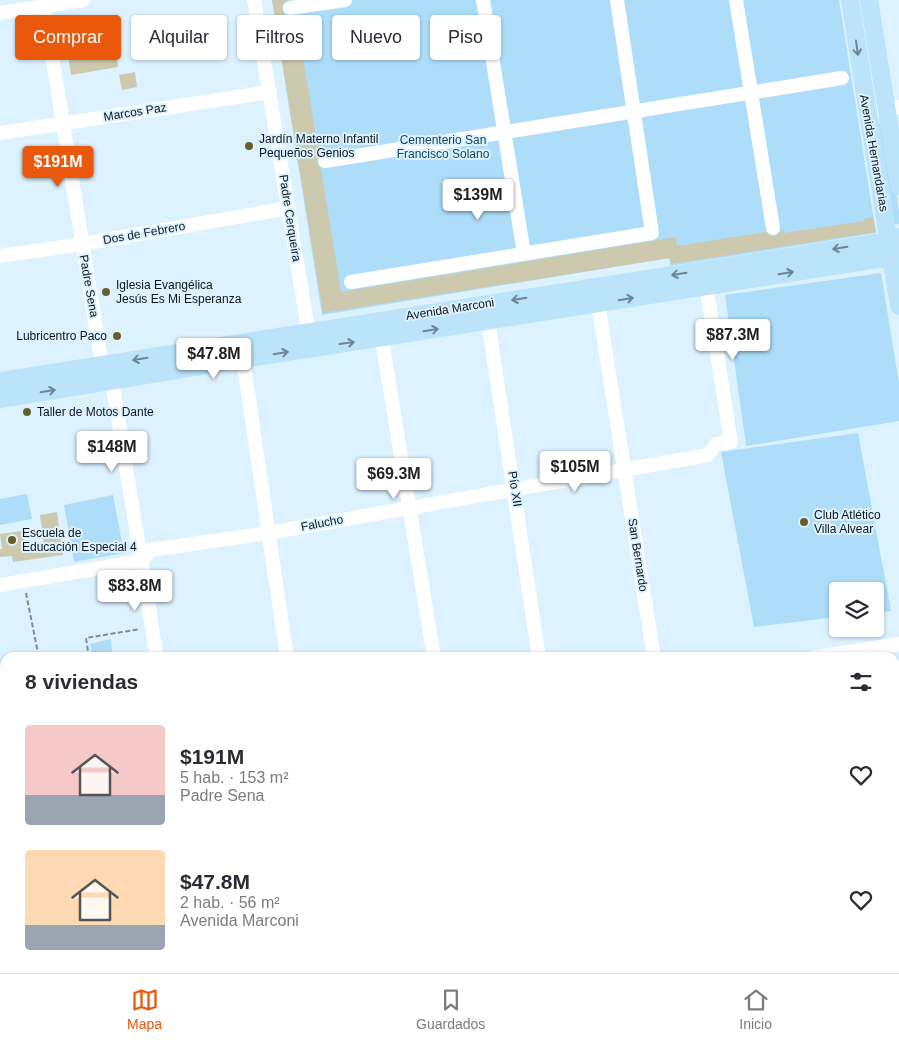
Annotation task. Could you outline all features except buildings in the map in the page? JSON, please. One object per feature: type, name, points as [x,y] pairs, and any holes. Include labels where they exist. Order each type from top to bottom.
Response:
[{"type":"main road","name":"Avenida Hernandarias","points":[[850,0],[866,112],[895,248],[899,306]]},
{"type":"main road","name":"Avenida Hernandarias","points":[[869,0],[893,108],[899,186]]},
{"type":"main road","name":"Avenida Marconi","points":[[0,381],[102,365],[310,340],[383,338],[706,285],[895,248]]},
{"type":"main road","name":"Avenida Marconi","points":[[0,399],[242,359],[379,320],[895,248]]},
{"type":"street","points":[[0,13],[44,3],[83,0]]},
{"type":"street","name":"Padre Cerqueira","points":[[254,0],[310,340]]},
{"type":"street","points":[[290,8],[345,0]]},
{"type":"street","points":[[483,0],[524,254]]},
{"type":"street","points":[[350,282],[652,233],[618,0]]},
{"type":"street","points":[[736,0],[773,228]]},
{"type":"street","name":"Padre Sena","points":[[44,3],[102,365],[112,381],[156,652]]},
{"type":"street","points":[[325,161],[842,78]]},
{"type":"street","name":"Marcos Paz","points":[[0,133],[270,92]]},
{"type":"street","points":[[866,112],[893,108]]},
{"type":"street","name":"Dos de Febrero","points":[[0,256],[82,244],[288,208]]},
{"type":"street","name":"Falucho","points":[[0,585],[141,561],[151,550],[268,533],[410,506],[708,455],[716,444],[731,442],[706,285]]},
{"type":"street","name":"San Bernardo","points":[[598,303],[653,652]]},
{"type":"street","points":[[379,320],[433,652]]},
{"type":"street","name":"Pío XII","points":[[488,321],[515,488],[538,652]]},
{"type":"street","points":[[242,359],[287,652]]},
{"type":"street","points":[[849,652],[899,644]]},
{"type":"path","points":[[24,580],[37,652]]},
{"type":"path","points":[[88,652],[86,638],[152,627]]},
{"type":"green space","name":"Cementerio San Francisco Solano","points":[[272,0],[839,0],[876,233],[670,266],[669,258],[322,315],[282,60],[322,60],[322,15],[274,15]]},
{"type":"green space","points":[[886,123],[899,211],[899,224],[889,225],[874,125]]},
{"type":"green space","points":[[881,273],[899,383],[899,421],[746,446],[725,295]]},
{"type":"green space","name":"Club Atlético Villa Alvear","points":[[858,433],[891,611],[884,612],[884,582],[829,582],[829,618],[754,627],[721,452]]},
{"type":"green space","points":[[27,494],[32,519],[0,525],[0,499]]},
{"type":"green space","points":[[113,495],[124,553],[74,562],[64,505]]},
{"type":"green space","points":[[111,639],[112,652],[92,652],[90,644]]},
{"type":"place","name":"Jardín Materno Infantil Pequeños Genios","points":[[249,146]]},
{"type":"place","name":"Iglesia Evangélica Jesús Es Mi Esperanza","points":[[106,292]]},
{"type":"place","name":"Lubricentro Paco","points":[[117,336]]},
{"type":"place","name":"Taller de Motos Dante","points":[[27,412]]},
{"type":"place","name":"Club Atlético Villa Alvear","points":[[804,522]]},
{"type":"place","name":"Escuela de Educación Especial 4","points":[[12,540]]}]
